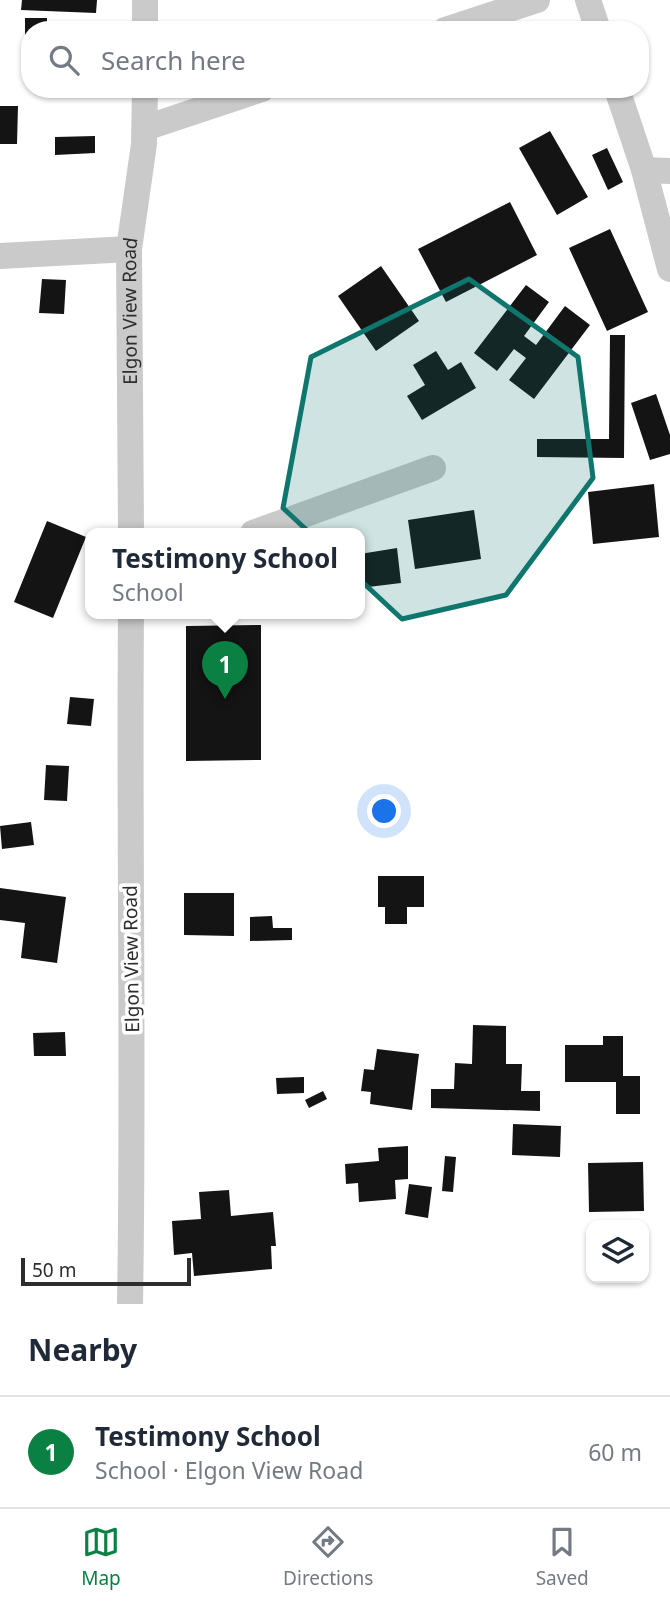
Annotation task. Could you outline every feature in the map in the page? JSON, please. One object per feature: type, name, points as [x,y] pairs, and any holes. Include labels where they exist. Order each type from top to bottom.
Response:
[{"type":"street","points":[[145,0],[145,21]]},
{"type":"street","points":[[473,21],[537,0]]},
{"type":"street","points":[[588,0],[595,21]]},
{"type":"street","name":"Elgon View Road","points":[[131,528],[129,249],[145,128],[145,98]]},
{"type":"street","points":[[145,128],[235,98]]},
{"type":"street","points":[[620,98],[644,170],[670,269]]},
{"type":"street","points":[[644,170],[670,171]]},
{"type":"street","points":[[0,256],[129,249]]},
{"type":"street","points":[[267,528],[433,468]]},
{"type":"street","name":"Elgon View Road","points":[[130,1304],[131,619]]},
{"type":"highlighted area","points":[[469,279],[578,357],[593,478],[506,595],[402,619],[283,508],[311,357]]},
{"type":"building","points":[[22,0],[97,0],[96,13],[21,10]]},
{"type":"building","points":[[25,18],[47,18],[47,21],[25,21]]},
{"type":"building","points":[[0,106],[18,106],[17,144],[0,144]]},
{"type":"building","points":[[550,131],[588,197],[557,215],[519,148]]},
{"type":"building","points":[[95,136],[95,153],[55,155],[55,137]]},
{"type":"building","points":[[607,148],[623,182],[608,190],[592,155]]},
{"type":"building","points":[[510,202],[537,255],[446,302],[418,249]]},
{"type":"building","points":[[610,229],[648,312],[607,331],[569,248]]},
{"type":"building","points":[[381,266],[419,321],[376,351],[338,296]]},
{"type":"building","points":[[42,279],[66,280],[64,314],[39,313]]},
{"type":"building","points":[[526,285],[549,302],[524,336],[536,345],[565,306],[590,325],[534,399],[509,380],[526,358],[514,349],[497,371],[474,353]]},
{"type":"building","points":[[610,335],[625,335],[624,458],[537,457],[537,439],[609,439]]},
{"type":"building","points":[[436,351],[448,370],[461,362],[476,388],[422,420],[407,396],[425,385],[413,365]]},
{"type":"building","points":[[656,394],[670,435],[670,454],[650,460],[631,403]]},
{"type":"building","points":[[654,484],[659,537],[593,544],[588,492]]},
{"type":"building","points":[[474,510],[481,559],[415,569],[408,520]]},
{"type":"building","points":[[47,521],[85,537],[53,618],[14,602]]},
{"type":"building","points":[[397,548],[401,583],[365,587],[365,553]]},
{"type":"building","points":[[261,625],[261,760],[186,761],[186,626]]},
{"type":"building","points":[[70,697],[94,699],[91,726],[67,724]]},
{"type":"building","points":[[46,765],[69,766],[67,801],[44,800]]},
{"type":"building","points":[[31,822],[34,845],[2,849],[0,826]]},
{"type":"building","points":[[378,876],[424,876],[424,907],[407,907],[407,924],[385,924],[385,907],[378,907]]},
{"type":"building","points":[[0,888],[66,897],[57,963],[21,958],[25,923],[0,920]]},
{"type":"building","points":[[184,893],[234,893],[234,936],[184,935]]},
{"type":"building","points":[[272,916],[273,928],[292,928],[292,940],[250,941],[250,917]]},
{"type":"building","points":[[473,1025],[506,1026],[506,1064],[522,1064],[521,1091],[540,1091],[540,1111],[431,1108],[431,1089],[454,1089],[455,1063],[472,1064]]},
{"type":"building","points":[[65,1032],[66,1056],[34,1056],[33,1033]]},
{"type":"building","points":[[603,1036],[623,1036],[623,1076],[640,1076],[640,1114],[616,1114],[616,1082],[565,1082],[565,1045],[603,1045]]},
{"type":"building","points":[[377,1049],[419,1054],[412,1110],[370,1104],[371,1092],[361,1091],[364,1069],[374,1070]]},
{"type":"building","points":[[304,1077],[304,1093],[277,1094],[276,1078]]},
{"type":"building","points":[[323,1091],[327,1099],[309,1108],[305,1100]]},
{"type":"building","points":[[513,1124],[561,1126],[560,1157],[512,1155]]},
{"type":"building","points":[[408,1146],[408,1179],[395,1180],[396,1199],[359,1202],[358,1183],[346,1184],[345,1164],[379,1161],[378,1148]]},
{"type":"building","points":[[445,1156],[456,1157],[453,1192],[442,1191]]},
{"type":"building","points":[[643,1162],[644,1211],[589,1212],[588,1163]]},
{"type":"building","points":[[409,1184],[432,1187],[428,1218],[405,1214]]},
{"type":"building","points":[[229,1190],[231,1216],[273,1212],[276,1246],[271,1246],[272,1269],[194,1276],[192,1253],[174,1255],[172,1221],[201,1219],[199,1192]]},
{"type":"place","name":"Testimony School","points":[[225,699]]}]
